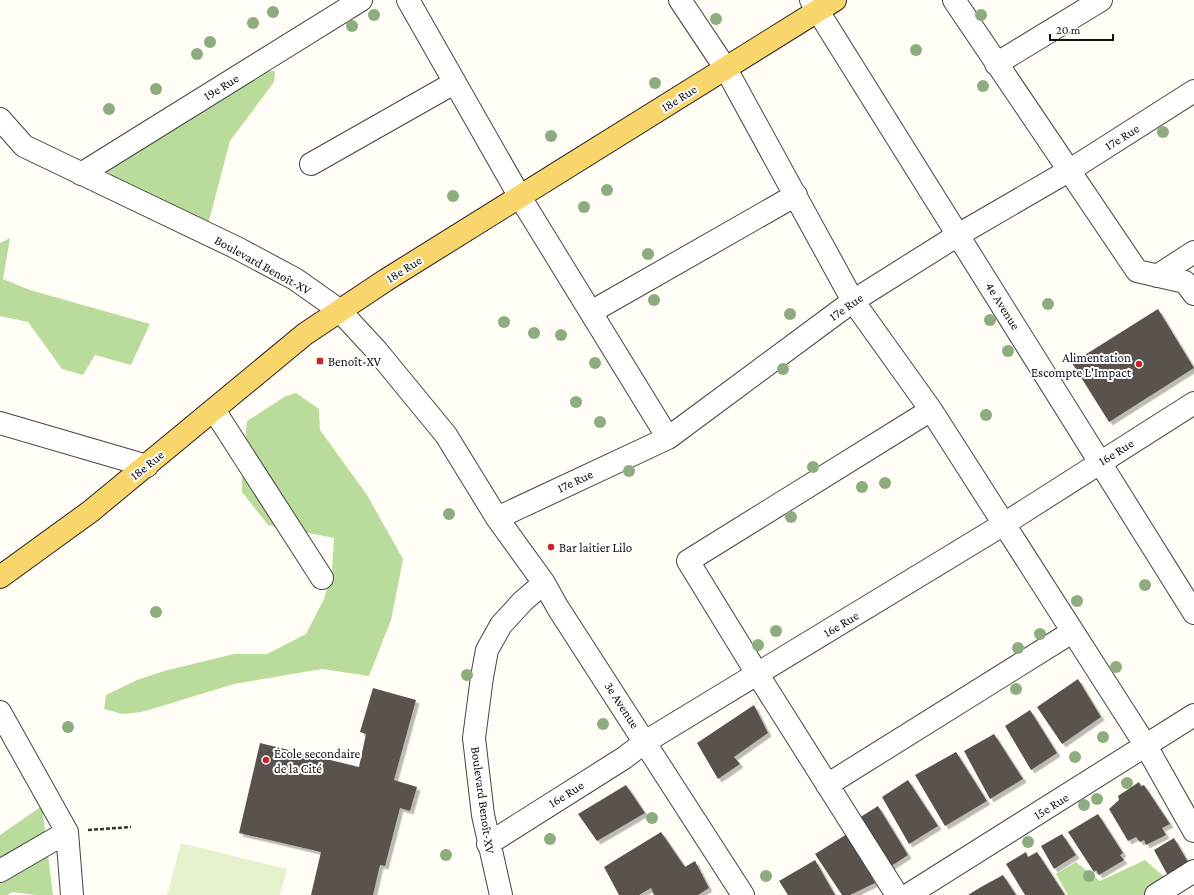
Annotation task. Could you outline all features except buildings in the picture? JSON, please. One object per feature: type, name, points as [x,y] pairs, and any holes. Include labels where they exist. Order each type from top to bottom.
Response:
[{"type":"main road","name":"18e Rue","points":[[0,577],[91,511],[305,334],[339,310],[726,69],[821,4]]},
{"type":"street","name":"19e Rue","points":[[81,174],[361,0]]},
{"type":"street","points":[[408,0],[520,197],[668,438]]},
{"type":"street","points":[[680,0],[726,69],[853,301],[931,410],[1146,746],[1194,831]]},
{"type":"street","points":[[954,0],[1137,271],[1185,282],[1194,294]]},
{"type":"street","points":[[996,64],[1101,0]]},
{"type":"street","name":"4e Avenue","points":[[821,4],[958,235],[1194,613]]},
{"type":"street","points":[[311,164],[454,83]]},
{"type":"street","name":"17e Rue","points":[[497,518],[668,438],[853,301],[958,235],[1070,170],[1194,91]]},
{"type":"street","name":"Boulevard Benoît-XV","points":[[0,119],[24,146],[237,248],[295,279],[339,310],[377,351],[446,435],[497,518]]},
{"type":"street","points":[[591,312],[796,195]]},
{"type":"street","points":[[1157,276],[1194,252]]},
{"type":"street","name":"16e Rue","points":[[488,844],[624,758],[645,742],[758,675],[1004,524],[1194,403]]},
{"type":"street","points":[[214,410],[322,578]]},
{"type":"street","points":[[897,895],[827,786],[688,561],[931,410]]},
{"type":"street","points":[[0,423],[147,466]]},
{"type":"street","name":"3e Avenue","points":[[497,518],[544,583],[558,608],[743,895]]},
{"type":"street","name":"Boulevard Benoît-XV","points":[[500,895],[488,844],[480,795],[474,738],[482,677],[487,650],[501,625],[523,601],[544,583]]},
{"type":"street","points":[[827,786],[1072,632]]},
{"type":"street","points":[[0,712],[67,832],[72,895]]},
{"type":"street","name":"15e Rue","points":[[908,895],[1194,715]]},
{"type":"street","points":[[0,871],[67,832]]},
{"type":"street","points":[[1156,895],[1194,871]]},
{"type":"path","points":[[67,832],[131,827]]},
{"type":"green space","points":[[257,71],[275,71],[274,82],[230,141],[206,232],[138,194],[106,171]]},
{"type":"green space","points":[[10,238],[3,279],[30,290],[150,324],[131,365],[95,355],[83,375],[62,369],[28,322],[0,316],[0,243]]},
{"type":"green space","points":[[296,393],[319,409],[320,430],[367,495],[403,559],[391,620],[369,676],[322,669],[234,684],[142,712],[122,714],[104,709],[106,695],[137,680],[164,671],[234,654],[267,654],[306,634],[324,599],[332,571],[334,538],[268,525],[242,492],[242,467],[247,421],[286,396]]},
{"type":"green space","points":[[42,806],[53,895],[36,895],[12,892],[8,895],[0,895],[0,835]]},
{"type":"green space","points":[[181,843],[287,869],[280,895],[167,895]]},
{"type":"green space","points":[[1145,860],[1161,874],[1180,895],[1068,895],[1056,874],[1076,862],[1100,881]]},
{"type":"place","name":"Benoît-XV","points":[[320,361]]},
{"type":"place","name":"Alimentation Escompte L'Impact","points":[[1139,364]]},
{"type":"place","name":"Bar laitier Lilo","points":[[551,547]]},
{"type":"place","name":"École secondaire de la Cité","points":[[266,760]]}]
